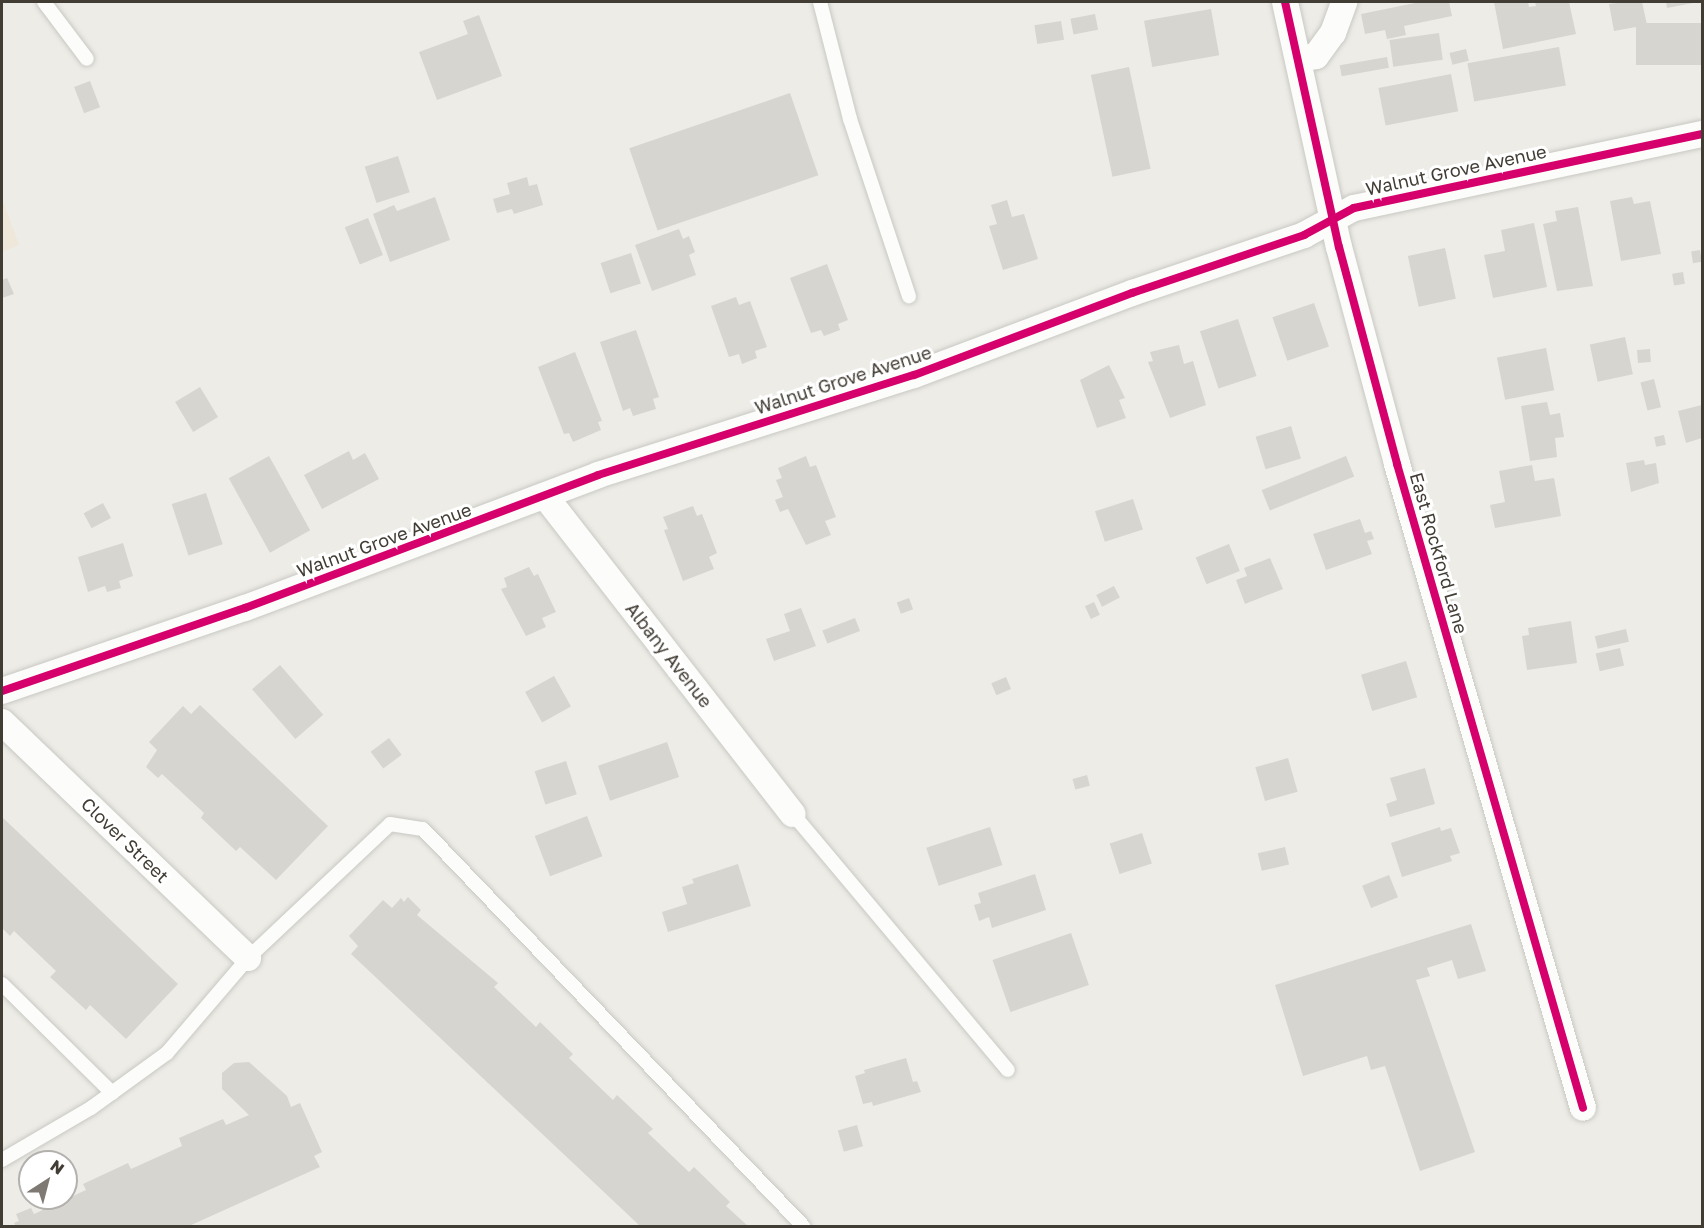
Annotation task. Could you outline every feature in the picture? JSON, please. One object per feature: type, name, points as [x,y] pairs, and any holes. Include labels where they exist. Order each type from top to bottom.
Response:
[{"type":"street","name":"East Rockford Lane","points":[[1286,2],[1334,219],[1396,464],[1583,1108]]},
{"type":"street","points":[[1298,59],[1316,56],[1333,33],[1344,2]]},
{"type":"street","name":"Walnut Grove Avenue","points":[[2,691],[244,608],[545,496],[729,432],[914,375],[1132,293],[1304,235],[1354,208],[1702,134]]},
{"type":"street","name":"Albany Avenue","points":[[545,496],[793,814]]},
{"type":"street","name":"Clover Street","points":[[2,722],[248,958]]},
{"type":"lane","points":[[44,2],[87,59]]},
{"type":"lane","points":[[820,2],[850,119],[909,296]]},
{"type":"lane","points":[[793,814],[1008,1070]]},
{"type":"lane","points":[[2,1160],[112,1093],[167,1053],[248,958],[390,824],[423,830],[803,1227]]},
{"type":"lane","points":[[2,984],[112,1093]]},
{"type":"shaded area","points":[[2,198],[19,245],[2,252]]},
{"type":"building","points":[[1420,2],[1449,2],[1452,16],[1404,26],[1406,35],[1387,39],[1385,30],[1365,34],[1361,14]]},
{"type":"building","points":[[1494,2],[1528,2],[1529,7],[1536,6],[1535,2],[1569,2],[1576,34],[1503,49]]},
{"type":"building","points":[[1642,2],[1647,25],[1614,31],[1609,4]]},
{"type":"building","points":[[1666,2],[1693,2],[1693,3],[1667,8]]},
{"type":"building","points":[[1211,9],[1219,55],[1152,67],[1144,21]]},
{"type":"building","points":[[1095,14],[1098,30],[1074,34],[1070,19]]},
{"type":"building","points":[[479,15],[502,76],[437,100],[419,52],[468,34],[463,21]]},
{"type":"building","points":[[1061,21],[1064,40],[1037,44],[1034,25]]},
{"type":"building","points":[[1636,23],[1702,23],[1702,65],[1636,65]]},
{"type":"building","points":[[1439,33],[1443,60],[1393,67],[1389,40]]},
{"type":"building","points":[[1559,47],[1566,85],[1474,102],[1467,63]]},
{"type":"building","points":[[1466,49],[1469,61],[1452,65],[1450,53]]},
{"type":"building","points":[[1387,57],[1389,68],[1342,76],[1340,65]]},
{"type":"building","points":[[1129,67],[1151,169],[1112,177],[1091,75]]},
{"type":"building","points":[[1451,74],[1458,111],[1386,125],[1378,88]]},
{"type":"building","points":[[90,81],[100,107],[84,113],[74,87]]},
{"type":"building","points":[[790,93],[818,175],[658,231],[629,148]]},
{"type":"building","points":[[398,156],[410,192],[376,203],[365,167]]},
{"type":"building","points":[[527,177],[529,186],[537,184],[543,205],[514,214],[512,209],[497,213],[493,199],[510,194],[507,183]]},
{"type":"building","points":[[435,197],[450,240],[390,262],[373,214],[394,205],[397,211]]},
{"type":"building","points":[[1632,197],[1634,204],[1650,201],[1661,254],[1621,261],[1610,201]]},
{"type":"building","points":[[1007,200],[1012,217],[1024,214],[1038,259],[1003,270],[989,226],[997,224],[991,205]]},
{"type":"building","points":[[1578,207],[1593,286],[1557,291],[1543,224],[1557,221],[1555,211]]},
{"type":"building","points":[[368,218],[383,255],[360,264],[345,227]]},
{"type":"building","points":[[1534,223],[1547,287],[1493,298],[1484,255],[1505,251],[1501,230]]},
{"type":"building","points":[[679,229],[683,239],[689,236],[695,252],[689,255],[696,275],[652,291],[635,245]]},
{"type":"building","points":[[1445,248],[1456,299],[1419,307],[1408,256]]},
{"type":"building","points":[[1700,250],[1702,262],[1693,263],[1691,251]]},
{"type":"building","points":[[631,253],[641,283],[610,293],[601,263]]},
{"type":"building","points":[[827,264],[848,320],[838,324],[840,330],[824,336],[821,330],[811,333],[790,278]]},
{"type":"building","points":[[1683,272],[1685,284],[1674,286],[1672,274]]},
{"type":"building","points":[[7,278],[14,294],[2,298],[2,280]]},
{"type":"building","points":[[736,297],[739,305],[750,301],[767,347],[755,351],[757,358],[742,364],[739,354],[729,357],[711,306]]},
{"type":"building","points":[[1314,303],[1329,346],[1287,361],[1272,317]]},
{"type":"building","points":[[1238,319],[1257,376],[1218,388],[1200,331]]},
{"type":"building","points":[[636,330],[659,397],[653,399],[656,409],[633,416],[630,408],[623,411],[600,342]]},
{"type":"building","points":[[1625,337],[1633,374],[1598,382],[1590,344]]},
{"type":"building","points":[[1179,345],[1184,364],[1193,361],[1206,405],[1170,418],[1148,362],[1153,361],[1150,352]]},
{"type":"building","points":[[1546,348],[1554,390],[1505,400],[1497,358]]},
{"type":"building","points":[[1650,349],[1651,362],[1638,363],[1637,350]]},
{"type":"building","points":[[575,352],[602,421],[598,422],[601,430],[573,442],[569,433],[564,434],[538,367]]},
{"type":"building","points":[[1109,365],[1125,398],[1119,400],[1126,418],[1097,428],[1080,380]]},
{"type":"building","points":[[1654,379],[1661,407],[1647,411],[1640,382]]},
{"type":"building","points":[[200,387],[218,417],[193,432],[175,402]]},
{"type":"building","points":[[1547,402],[1550,415],[1560,413],[1564,437],[1555,438],[1557,457],[1530,461],[1521,406]]},
{"type":"building","points":[[1702,405],[1702,438],[1686,443],[1678,411]]},
{"type":"building","points":[[1291,426],[1301,459],[1266,469],[1256,437]]},
{"type":"building","points":[[1664,435],[1666,445],[1656,447],[1654,437]]},
{"type":"building","points":[[349,451],[353,460],[365,453],[379,479],[322,509],[304,475]]},
{"type":"building","points":[[269,456],[310,530],[270,553],[229,478]]},
{"type":"building","points":[[806,456],[810,467],[816,465],[836,517],[825,521],[831,535],[806,545],[788,509],[780,512],[775,500],[783,497],[776,480],[782,478],[778,468]]},
{"type":"building","points":[[1346,456],[1354,476],[1270,510],[1262,490]]},
{"type":"building","points":[[1644,460],[1645,465],[1656,463],[1659,483],[1631,492],[1626,463]]},
{"type":"building","points":[[1532,465],[1535,481],[1554,478],[1561,516],[1495,528],[1490,505],[1505,502],[1499,471]]},
{"type":"building","points":[[206,493],[223,544],[188,555],[172,504]]},
{"type":"building","points":[[1133,499],[1143,529],[1105,542],[1095,511]]},
{"type":"building","points":[[103,503],[111,518],[92,528],[84,513]]},
{"type":"building","points":[[693,506],[697,516],[702,514],[717,553],[709,557],[714,569],[683,581],[664,530],[668,529],[663,517]]},
{"type":"building","points":[[1360,519],[1365,533],[1371,531],[1374,539],[1367,541],[1372,554],[1326,570],[1313,534]]},
{"type":"building","points":[[123,543],[133,576],[119,581],[121,588],[107,592],[105,586],[88,592],[78,557]]},
{"type":"building","points":[[1229,544],[1240,571],[1206,584],[1196,557]]},
{"type":"building","points":[[1270,558],[1283,589],[1245,604],[1236,580],[1247,576],[1244,568]]},
{"type":"building","points":[[529,567],[534,576],[538,574],[556,612],[542,618],[546,627],[526,636],[501,589],[507,587],[504,578]]},
{"type":"building","points":[[1114,586],[1120,598],[1102,607],[1096,595]]},
{"type":"building","points":[[909,598],[913,609],[901,614],[897,602]]},
{"type":"building","points":[[1094,602],[1100,615],[1091,619],[1085,606]]},
{"type":"building","points":[[801,608],[816,646],[774,661],[766,639],[790,631],[784,614]]},
{"type":"building","points":[[855,618],[860,631],[827,644],[822,631]]},
{"type":"building","points":[[1571,621],[1577,663],[1527,670],[1522,636],[1529,635],[1528,628]]},
{"type":"building","points":[[1626,629],[1629,642],[1598,649],[1595,636]]},
{"type":"building","points":[[1620,648],[1624,666],[1600,671],[1596,654]]},
{"type":"building","points":[[1406,661],[1417,697],[1372,711],[1361,675]]},
{"type":"building","points":[[280,665],[323,715],[295,739],[252,689]]},
{"type":"building","points":[[554,676],[571,707],[542,723],[525,692]]},
{"type":"building","points":[[1006,677],[1011,689],[996,695],[991,683]]},
{"type":"building","points":[[200,705],[328,826],[276,880],[240,847],[236,851],[201,818],[204,813],[162,774],[158,778],[146,767],[157,750],[149,742],[183,706],[191,714]]},
{"type":"building","points":[[389,738],[402,755],[383,769],[371,752]]},
{"type":"building","points":[[667,742],[679,777],[610,801],[598,766]]},
{"type":"building","points":[[1288,758],[1298,792],[1265,801],[1255,767]]},
{"type":"building","points":[[566,761],[577,794],[545,804],[535,771]]},
{"type":"building","points":[[1425,768],[1435,804],[1390,817],[1386,804],[1397,800],[1390,778]]},
{"type":"building","points":[[1087,775],[1090,786],[1075,790],[1073,779]]},
{"type":"building","points":[[587,816],[602,856],[550,876],[535,836]]},
{"type":"building","points":[[2,817],[178,984],[126,1039],[90,1005],[86,1010],[50,977],[56,971],[14,931],[10,936],[2,928]]},
{"type":"building","points":[[990,827],[1002,865],[939,886],[926,848]]},
{"type":"building","points":[[1440,827],[1441,831],[1451,828],[1460,853],[1450,856],[1452,861],[1402,877],[1391,843]]},
{"type":"building","points":[[1142,833],[1152,863],[1120,874],[1110,844]]},
{"type":"building","points":[[1285,847],[1289,865],[1262,871],[1258,853]]},
{"type":"building","points":[[738,864],[751,906],[668,932],[662,912],[687,904],[682,887],[694,883],[692,879]]},
{"type":"building","points":[[1035,874],[1046,910],[992,928],[989,917],[979,921],[974,905],[981,903],[978,893]]},
{"type":"building","points":[[1389,875],[1398,897],[1371,908],[1362,886]]},
{"type":"building","points":[[408,897],[421,910],[417,915],[498,983],[494,987],[536,1027],[540,1022],[573,1054],[569,1058],[613,1100],[617,1095],[653,1129],[648,1133],[689,1172],[694,1167],[730,1202],[726,1206],[748,1226],[640,1226],[351,954],[358,946],[349,936],[383,900],[392,908],[401,898],[404,902]]},
{"type":"building","points":[[1471,924],[1486,971],[1458,979],[1452,960],[1427,968],[1430,976],[1416,980],[1475,1152],[1420,1171],[1385,1066],[1371,1070],[1367,1056],[1303,1076],[1275,985]]},
{"type":"building","points":[[1071,933],[1089,985],[1010,1012],[993,960]]},
{"type":"building","points":[[906,1058],[913,1082],[917,1081],[921,1092],[873,1106],[872,1102],[863,1104],[855,1076],[865,1073],[864,1070]]},
{"type":"building","points":[[249,1062],[287,1096],[291,1107],[300,1103],[322,1152],[314,1156],[320,1167],[189,1226],[16,1226],[14,1223],[19,1221],[16,1214],[26,1210],[32,1210],[34,1214],[43,1210],[78,1210],[78,1194],[86,1190],[83,1184],[128,1163],[131,1169],[182,1146],[179,1138],[223,1119],[226,1125],[249,1115],[222,1089],[222,1073],[234,1063]]},
{"type":"building","points":[[857,1125],[863,1146],[844,1152],[838,1131]]},
{"type":"cycle path","points":[[1285,2],[1339,247],[1397,464],[1583,1108]]},
{"type":"cycle path","points":[[2,691],[245,608],[598,475],[914,375],[1132,293],[1304,235],[1354,208],[1702,134]]}]
